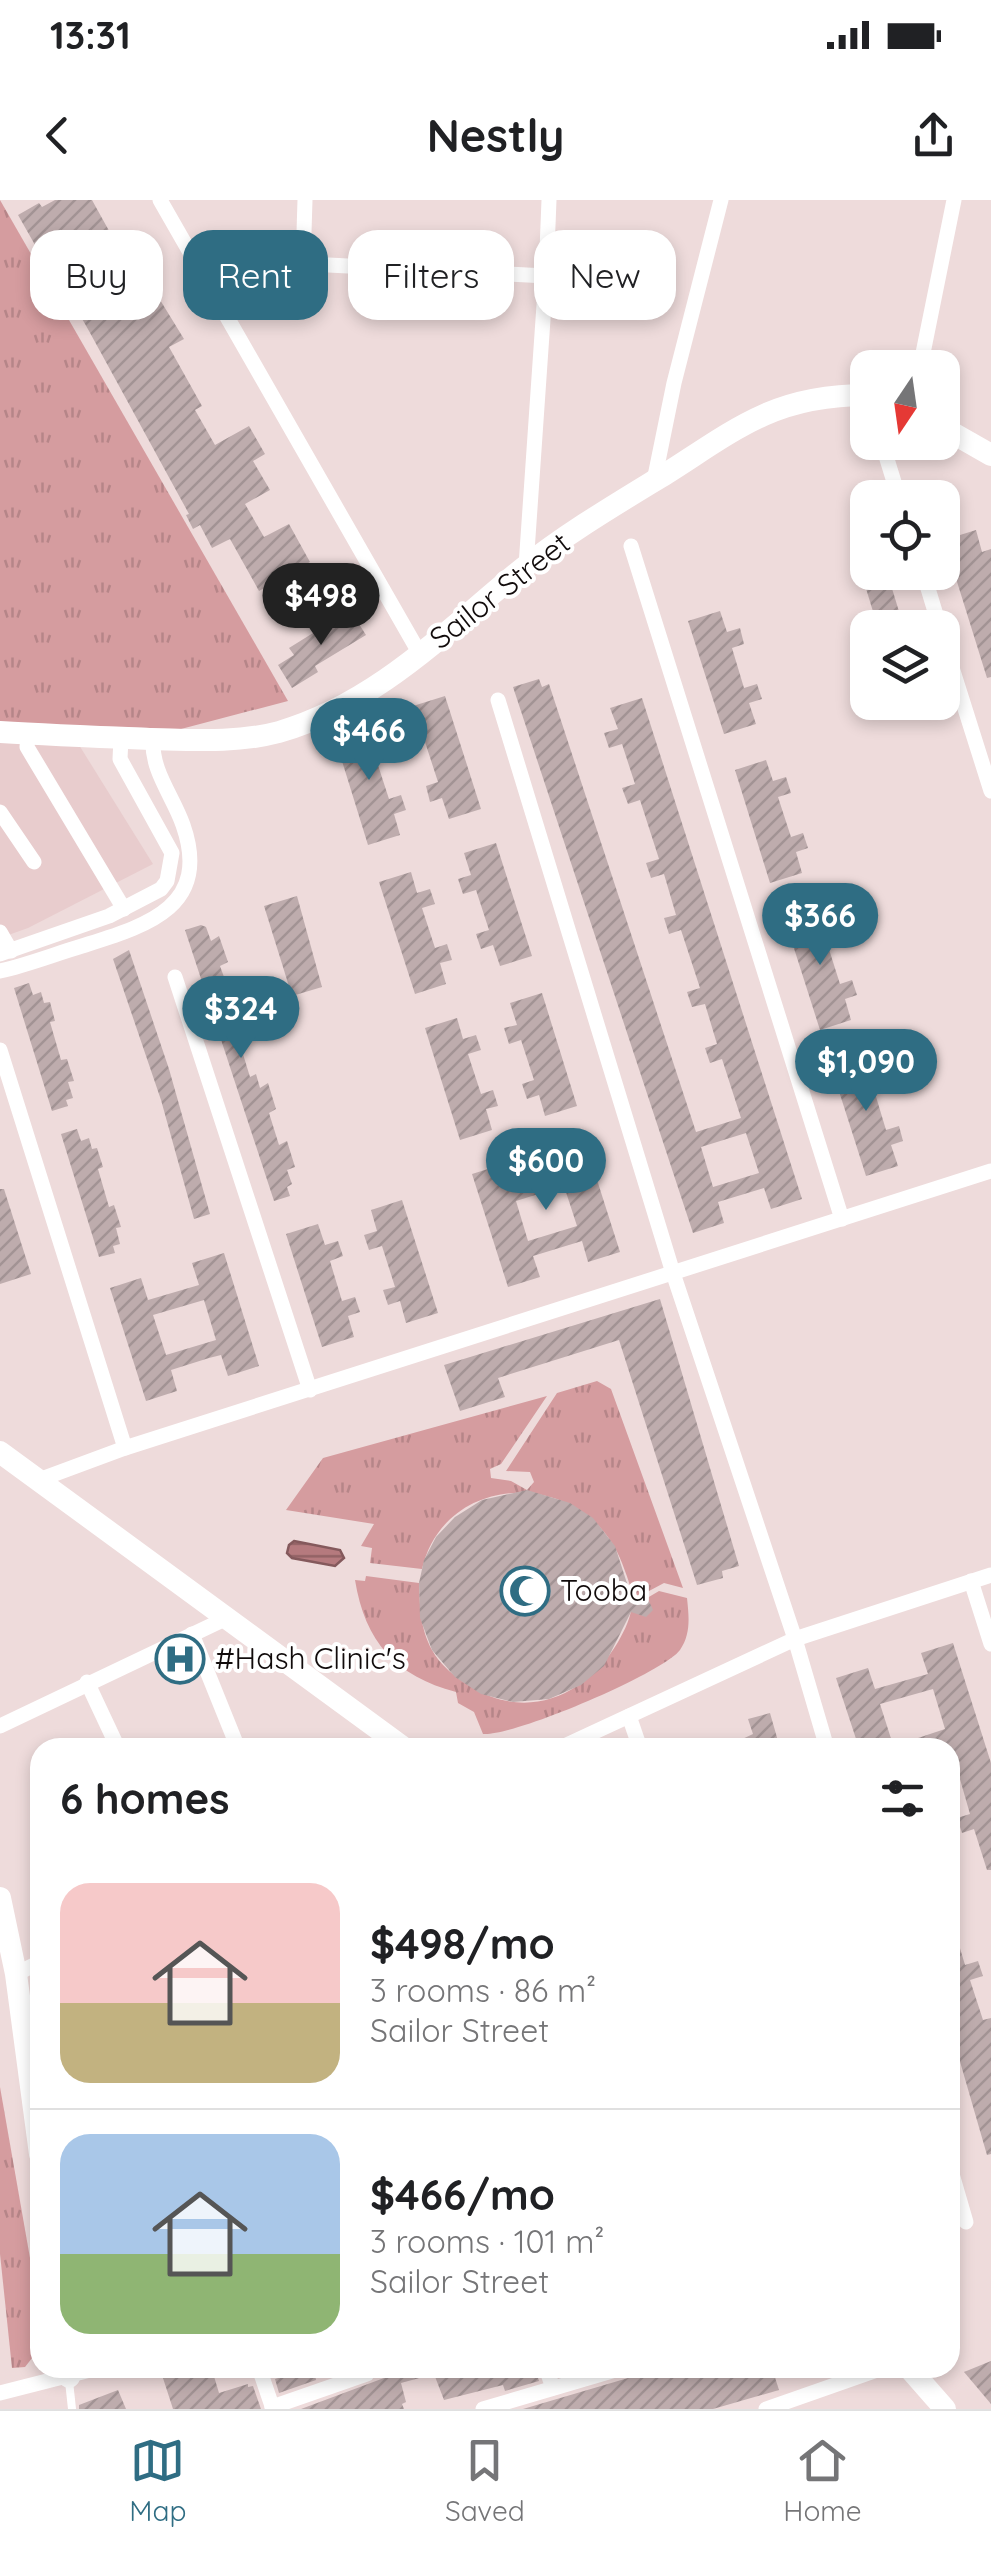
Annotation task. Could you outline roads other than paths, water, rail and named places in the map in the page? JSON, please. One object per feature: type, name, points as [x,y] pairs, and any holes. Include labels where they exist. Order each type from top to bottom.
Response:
[{"type":"street","points":[[160,200],[183,243]]},
{"type":"street","points":[[304,230],[305,200]]},
{"type":"street","points":[[547,230],[548,200]]},
{"type":"street","points":[[654,481],[674,383],[721,200]]},
{"type":"street","points":[[924,350],[954,200]]},
{"type":"street","points":[[328,265],[534,275]]},
{"type":"street","points":[[227,320],[420,654]]},
{"type":"street","points":[[526,566],[543,320]]},
{"type":"street","name":"Sailor Street","points":[[0,732],[153,739],[250,738],[280,732],[389,680],[526,566],[654,481],[765,414],[822,397],[850,396]]},
{"type":"street","points":[[960,438],[991,455]]},
{"type":"street","points":[[631,546],[842,1220]]},
{"type":"street","points":[[960,693],[991,791]]},
{"type":"street","points":[[498,700],[673,1273],[795,1638],[824,1738]]},
{"type":"street","points":[[28,734],[27,747],[124,909]]},
{"type":"street","points":[[0,932],[5,953],[124,909],[161,889],[172,868],[172,853],[120,758],[122,738]]},
{"type":"street","points":[[0,971],[136,928],[172,905],[183,892],[192,855],[182,822],[152,757],[153,739]]},
{"type":"street","points":[[0,812],[34,862]]},
{"type":"street","points":[[176,976],[310,1390]]},
{"type":"street","points":[[0,1050],[124,1448]]},
{"type":"street","points":[[36,1480],[124,1448],[991,1171]]},
{"type":"street","points":[[0,1452],[391,1738]]},
{"type":"street","points":[[582,1738],[795,1638],[991,1575]]},
{"type":"street","points":[[971,1581],[991,1644]]},
{"type":"street","points":[[0,1726],[229,1617]]},
{"type":"street","points":[[192,1634],[234,1738]]},
{"type":"street","points":[[87,1682],[113,1738]]},
{"type":"street","points":[[629,1716],[637,1738]]},
{"type":"street","points":[[0,1898],[30,2036]]},
{"type":"street","points":[[16,1974],[30,1967]]},
{"type":"street","points":[[960,2202],[966,2222]]},
{"type":"street","points":[[0,2393],[49,2378]]},
{"type":"street","points":[[262,2378],[273,2408],[356,2378]]},
{"type":"street","points":[[550,2378],[553,2388]]},
{"type":"street","points":[[483,2409],[588,2378]]},
{"type":"street","points":[[766,2409],[854,2378]]},
{"type":"street","points":[[917,2378],[944,2409]]},
{"type":"lane","points":[[69,2378],[72,2409]]},
{"type":"place","name":"Tooba","points":[[525,1591]]},
{"type":"place","name":"#Hash Clinic's","points":[[180,1659]]}]
